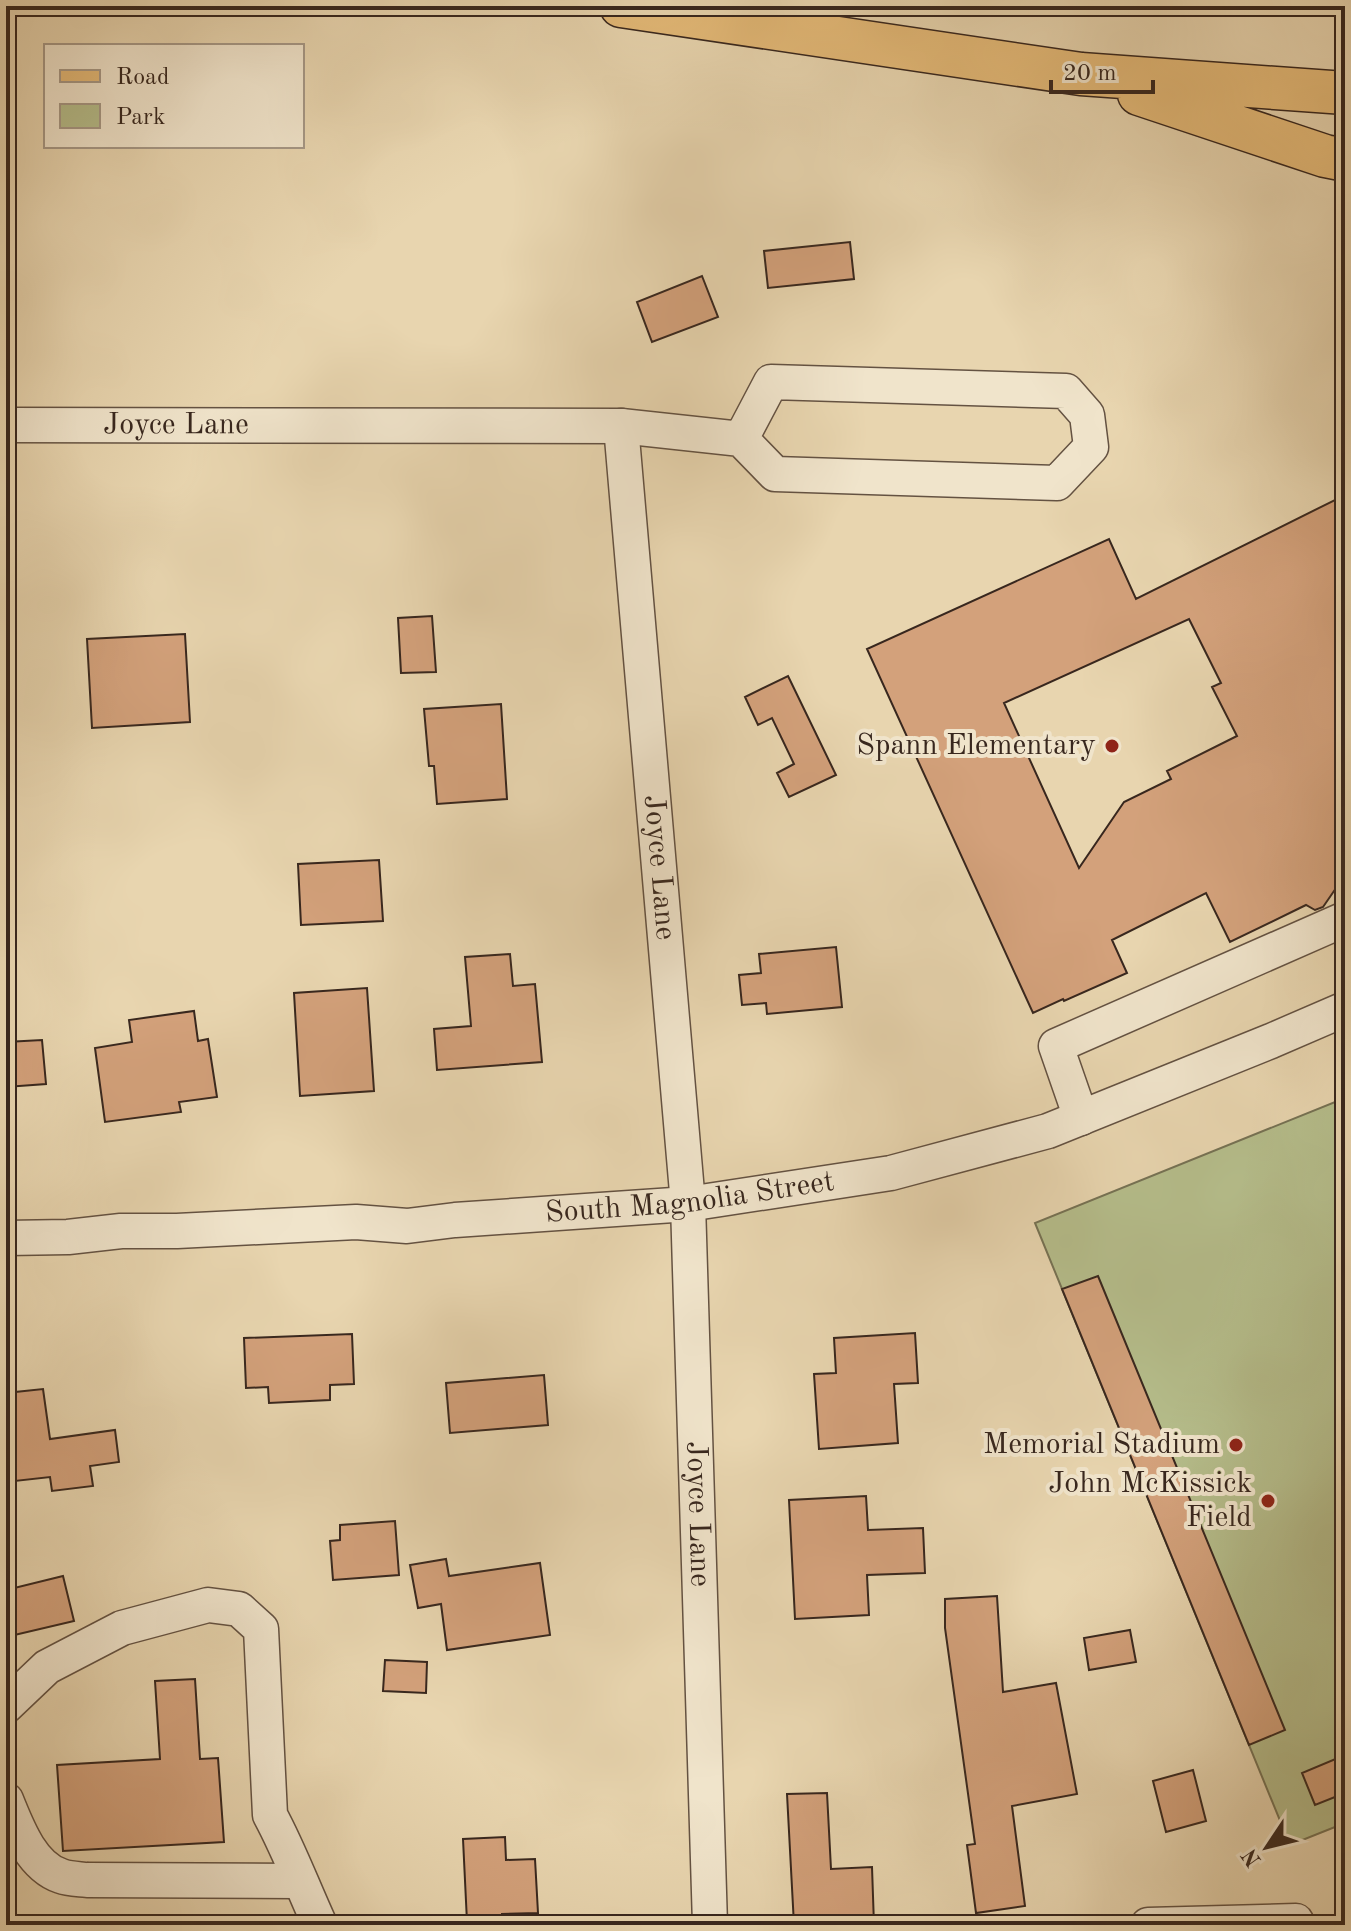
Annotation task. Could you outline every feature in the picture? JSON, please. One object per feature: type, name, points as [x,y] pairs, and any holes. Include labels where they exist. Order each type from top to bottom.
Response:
[{"type":"main road","points":[[621,6],[1081,74],[1345,93]]},
{"type":"main road","points":[[1081,74],[1345,160]]},
{"type":"street","points":[[621,426],[741,439],[775,474],[1057,483],[1091,447],[1087,415],[1066,391],[771,382],[741,439]]},
{"type":"street","name":"Joyce Lane","points":[[6,425],[621,426],[688,1204],[710,1925]]},
{"type":"street","points":[[1081,1118],[1056,1046],[1345,919]]},
{"type":"street","name":"South Magnolia Street","points":[[6,1238],[356,1222],[407,1226],[688,1204],[891,1173],[1048,1131],[1345,1009]]},
{"type":"street","points":[[6,1706],[47,1667],[122,1628],[208,1605],[239,1609],[261,1629],[270,1815],[320,1925]]},
{"type":"street","points":[[6,1800],[26,1843],[42,1864],[60,1876],[87,1880],[299,1881]]},
{"type":"street","points":[[1148,1925],[1296,1921],[1298,1925]]},
{"type":"green space","name":"Memorial Stadium","points":[[1345,1098],[1345,1823],[1290,1845],[1035,1223]]},
{"type":"building","points":[[850,242],[854,279],[768,288],[764,251]]},
{"type":"building","points":[[702,276],[718,317],[652,342],[637,302]]},
{"type":"building","points":[[1345,495],[1345,875],[1323,907],[1315,910],[1306,905],[1230,942],[1206,893],[1112,940],[1127,973],[1033,1013],[867,649],[1109,539],[1136,599]],"holes":[[[1189,619],[1221,683],[1212,687],[1237,736],[1167,771],[1171,779],[1124,802],[1079,868],[1004,703]]]},
{"type":"building","points":[[432,616],[436,672],[401,673],[398,618]]},
{"type":"building","points":[[185,634],[190,722],[92,728],[87,639]]},
{"type":"building","points":[[788,676],[836,775],[789,797],[777,773],[794,764],[772,718],[758,725],[745,697]]},
{"type":"building","points":[[501,704],[507,799],[437,804],[434,766],[429,766],[424,709]]},
{"type":"building","points":[[379,860],[383,921],[301,925],[298,864]]},
{"type":"building","points":[[836,947],[842,1007],[767,1014],[766,1003],[742,1005],[739,975],[761,973],[759,954]]},
{"type":"building","points":[[510,954],[513,986],[535,984],[542,1062],[437,1070],[434,1029],[471,1026],[465,957]]},
{"type":"building","points":[[367,988],[374,1091],[300,1096],[294,993]]},
{"type":"building","points":[[194,1011],[198,1041],[208,1039],[217,1097],[179,1102],[181,1112],[105,1122],[95,1048],[132,1042],[129,1020]]},
{"type":"building","points":[[42,1040],[46,1084],[6,1087],[6,1042]]},
{"type":"building","points":[[1098,1276],[1285,1730],[1249,1745],[1062,1289]]},
{"type":"building","points":[[915,1333],[918,1383],[894,1384],[898,1443],[819,1449],[814,1374],[836,1373],[834,1338]]},
{"type":"building","points":[[352,1334],[354,1384],[330,1385],[330,1400],[269,1403],[268,1387],[246,1388],[244,1338]]},
{"type":"building","points":[[544,1375],[548,1425],[450,1433],[446,1383]]},
{"type":"building","points":[[43,1389],[50,1439],[115,1430],[119,1462],[90,1466],[93,1486],[52,1491],[50,1477],[6,1482],[6,1393]]},
{"type":"building","points":[[866,1496],[868,1530],[923,1528],[925,1573],[867,1575],[869,1615],[795,1619],[789,1500]]},
{"type":"building","points":[[395,1521],[399,1575],[333,1580],[330,1541],[340,1540],[340,1525]]},
{"type":"building","points":[[446,1559],[449,1576],[540,1563],[550,1635],[447,1650],[441,1604],[418,1608],[410,1565]]},
{"type":"building","points":[[63,1576],[74,1621],[6,1637],[6,1590]]},
{"type":"building","points":[[997,1596],[1003,1692],[1056,1683],[1077,1794],[1012,1806],[1025,1906],[976,1913],[967,1845],[975,1844],[945,1628],[945,1599]]},
{"type":"building","points":[[1130,1630],[1136,1662],[1089,1670],[1084,1638]]},
{"type":"building","points":[[385,1660],[427,1662],[426,1693],[383,1691]]},
{"type":"building","points":[[195,1679],[200,1759],[218,1758],[224,1842],[63,1851],[57,1765],[160,1759],[155,1681]]},
{"type":"building","points":[[1345,1755],[1345,1793],[1315,1805],[1302,1773]]},
{"type":"building","points":[[1193,1770],[1206,1821],[1166,1832],[1153,1781]]},
{"type":"building","points":[[827,1793],[831,1869],[872,1867],[874,1925],[794,1925],[787,1794]]},
{"type":"building","points":[[505,1837],[506,1860],[535,1859],[538,1913],[502,1914],[502,1921],[467,1922],[463,1839]]},
{"type":"place","name":"Spann Elementary","points":[[1112,746]]},
{"type":"place","name":"Memorial Stadium","points":[[1236,1445]]},
{"type":"place","name":"John McKissick Field","points":[[1268,1501]]}]
